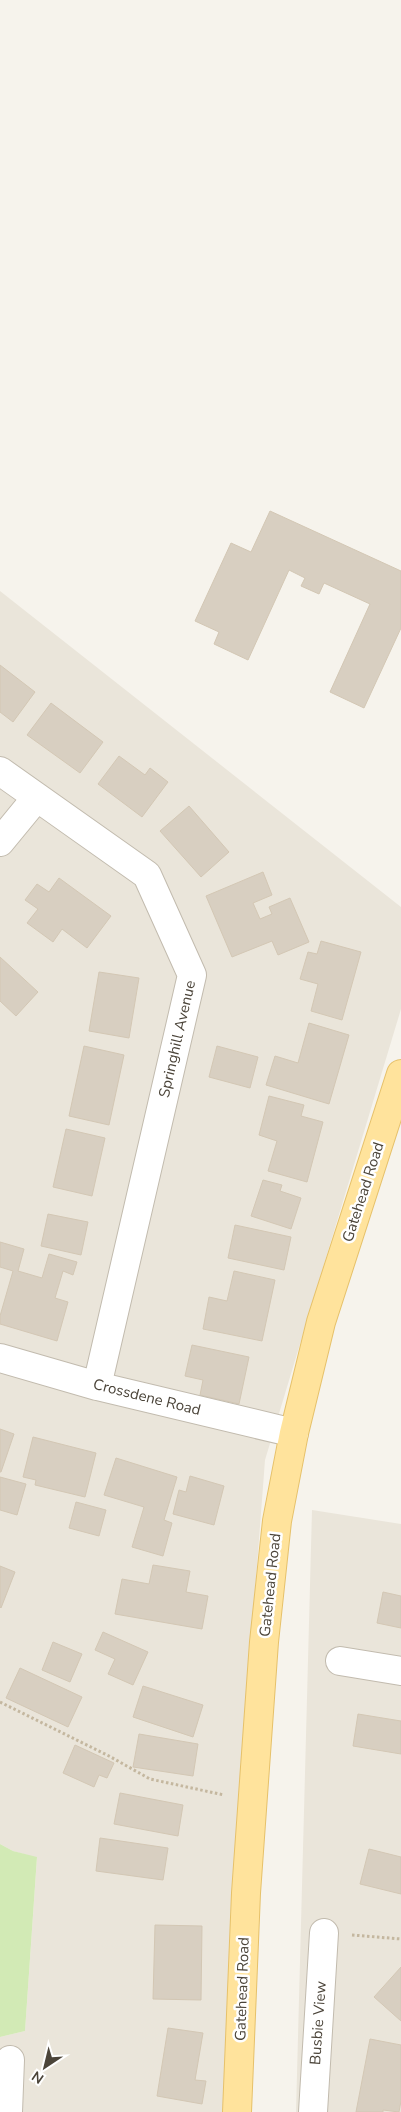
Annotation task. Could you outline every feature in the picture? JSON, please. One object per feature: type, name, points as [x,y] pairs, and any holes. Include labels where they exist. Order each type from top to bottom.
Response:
[{"type":"main road","name":"Gatehead Road","points":[[237,2112],[246,1893],[264,1642],[277,1521],[294,1433],[321,1322],[401,1074]]},
{"type":"street","name":"Springhill Avenue","points":[[0,771],[147,875],[192,975],[97,1386]]},
{"type":"street","points":[[0,842],[38,797]]},
{"type":"street","name":"Crossdene Road","points":[[0,1358],[97,1386],[294,1433]]},
{"type":"street","points":[[340,1661],[401,1671]]},
{"type":"street","name":"Busbie View","points":[[313,2112],[324,1933]]},
{"type":"street","points":[[8,2112],[10,2060]]},
{"type":"path","points":[[0,1702],[109,1756],[150,1779],[253,1801]]},
{"type":"path","points":[[324,1933],[401,1939]]},
{"type":"shaded area","points":[[0,591],[401,907],[401,1009],[265,1460],[231,1909],[225,2112],[0,2112],[0,2037],[25,2031],[37,1858],[13,1851],[0,1844]]},
{"type":"shaded area","points":[[312,1510],[401,1524],[401,2112],[296,2112]]},
{"type":"green space","points":[[0,1844],[13,1851],[37,1857],[25,2031],[0,2037]]},
{"type":"building","points":[[270,511],[401,571],[401,628],[364,708],[330,692],[370,604],[324,583],[319,594],[301,586],[305,578],[289,570],[248,660],[214,644],[219,632],[195,621],[231,543],[251,552]]},
{"type":"building","points":[[0,665],[35,692],[13,722],[0,712]]},
{"type":"building","points":[[51,703],[103,742],[80,773],[27,735]]},
{"type":"building","points":[[119,756],[145,775],[150,768],[168,782],[142,817],[98,784]]},
{"type":"building","points":[[189,806],[229,852],[201,877],[160,831]]},
{"type":"building","points":[[263,872],[272,895],[253,903],[260,919],[272,914],[269,907],[290,898],[309,942],[278,955],[272,941],[232,957],[206,896]]},
{"type":"building","points":[[59,878],[111,916],[87,948],[62,929],[53,942],[27,923],[38,909],[25,900],[37,884],[49,892]]},
{"type":"building","points":[[321,941],[361,952],[342,1020],[311,1011],[318,984],[300,979],[308,952],[317,954]]},
{"type":"building","points":[[0,957],[38,992],[16,1016],[0,1001]]},
{"type":"building","points":[[99,972],[139,978],[129,1038],[89,1031]]},
{"type":"building","points":[[309,1023],[349,1035],[329,1104],[266,1085],[275,1056],[298,1063]]},
{"type":"building","points":[[84,1046],[124,1055],[109,1125],[69,1116]]},
{"type":"building","points":[[217,1046],[258,1057],[250,1088],[209,1077]]},
{"type":"building","points":[[269,1096],[304,1105],[301,1116],[323,1122],[307,1182],[268,1171],[277,1141],[259,1135]]},
{"type":"building","points":[[66,1129],[105,1138],[92,1196],[53,1187]]},
{"type":"building","points":[[263,1180],[282,1185],[280,1191],[301,1198],[291,1229],[251,1216]]},
{"type":"building","points":[[48,1214],[88,1222],[81,1255],[41,1246]]},
{"type":"building","points":[[235,1225],[291,1237],[284,1270],[228,1258]]},
{"type":"building","points":[[0,1242],[24,1249],[18,1271],[42,1278],[49,1254],[77,1262],[73,1275],[63,1271],[55,1298],[68,1302],[57,1341],[0,1324],[0,1316],[13,1271],[0,1267]]},
{"type":"building","points":[[234,1271],[275,1280],[262,1341],[203,1329],[209,1297],[227,1301]]},
{"type":"building","points":[[192,1345],[249,1357],[239,1404],[200,1395],[203,1380],[185,1376]]},
{"type":"building","points":[[0,1429],[14,1434],[1,1472],[0,1472]]},
{"type":"building","points":[[33,1437],[96,1453],[85,1497],[35,1485],[36,1480],[23,1477]]},
{"type":"building","points":[[116,1458],[177,1477],[164,1520],[172,1523],[163,1556],[132,1547],[144,1507],[104,1495]]},
{"type":"building","points":[[190,1476],[224,1486],[214,1525],[173,1514],[179,1490],[186,1492]]},
{"type":"building","points":[[0,1477],[26,1484],[17,1515],[0,1510]]},
{"type":"building","points":[[76,1502],[106,1510],[99,1536],[69,1528]]},
{"type":"building","points":[[153,1565],[190,1571],[186,1592],[208,1596],[202,1629],[115,1614],[122,1579],[149,1584]]},
{"type":"building","points":[[0,1566],[15,1572],[1,1608],[0,1607]]},
{"type":"building","points":[[383,1592],[401,1596],[401,1628],[377,1623]]},
{"type":"building","points":[[103,1632],[148,1652],[133,1685],[108,1674],[115,1659],[95,1650]]},
{"type":"building","points":[[53,1642],[82,1654],[70,1682],[42,1670]]},
{"type":"building","points":[[20,1668],[82,1697],[68,1727],[6,1698]]},
{"type":"building","points":[[143,1686],[203,1705],[193,1737],[133,1717]]},
{"type":"building","points":[[358,1714],[401,1721],[401,1754],[353,1746]]},
{"type":"building","points":[[139,1734],[198,1744],[193,1776],[133,1767]]},
{"type":"building","points":[[75,1745],[114,1763],[107,1778],[99,1775],[94,1787],[63,1773]]},
{"type":"building","points":[[120,1793],[183,1805],[178,1836],[114,1824]]},
{"type":"building","points":[[100,1838],[168,1848],[163,1880],[96,1871]]},
{"type":"building","points":[[369,1849],[401,1857],[401,1894],[360,1884]]},
{"type":"building","points":[[155,1925],[202,1926],[201,2000],[153,1999]]},
{"type":"building","points":[[401,1967],[401,2021],[374,1997]]},
{"type":"building","points":[[168,2028],[203,2033],[195,2080],[206,2081],[202,2104],[157,2096]]},
{"type":"building","points":[[370,2039],[401,2045],[401,2101],[399,2112],[383,2110],[383,2112],[356,2112]]}]
